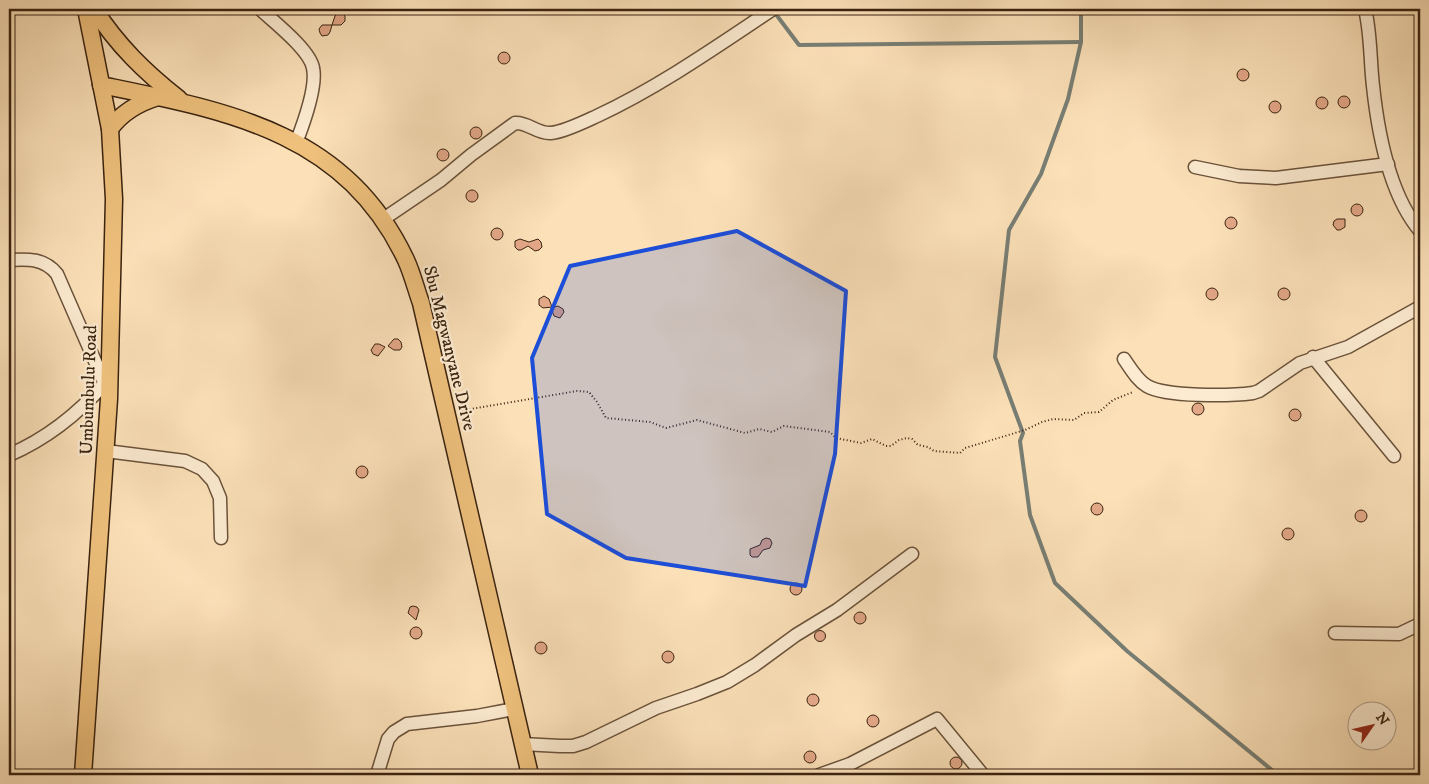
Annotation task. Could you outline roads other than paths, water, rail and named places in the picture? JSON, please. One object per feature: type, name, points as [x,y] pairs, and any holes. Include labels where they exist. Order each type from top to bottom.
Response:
[{"type":"main road","name":"Umbumbulu Road","points":[[83,775],[106,450],[114,199],[110,129],[86,9]]},
{"type":"main road","points":[[94,9],[118,44],[134,61],[184,102]]},
{"type":"main road","name":"Sbu Magwanyane Drive","points":[[101,85],[184,102],[234,116],[296,142],[328,162],[352,184],[382,220],[406,260],[421,303],[530,775]]},
{"type":"main road","points":[[110,129],[117,119],[128,110],[142,102],[158,97]]},
{"type":"street","points":[[260,9],[307,55],[314,69],[311,95],[296,142]]},
{"type":"street","points":[[382,220],[441,180],[514,123],[524,124],[542,133],[550,134],[588,120],[631,100],[662,82],[773,9]]},
{"type":"street","points":[[1365,9],[1369,28],[1373,85],[1388,164],[1399,199],[1420,231]]},
{"type":"street","points":[[1195,166],[1238,176],[1269,178],[1302,176],[1388,164]]},
{"type":"street","points":[[9,260],[34,259],[52,267],[57,274],[107,388],[40,440],[9,455]]},
{"type":"street","points":[[1124,359],[1136,377],[1146,386],[1156,390],[1170,393],[1253,393],[1259,391],[1300,362],[1348,347],[1420,307]]},
{"type":"street","points":[[1313,357],[1394,456]]},
{"type":"street","points":[[106,450],[185,462],[202,469],[214,481],[220,498],[221,538]]},
{"type":"street","points":[[522,744],[573,746],[586,742],[656,708],[727,682],[796,634],[837,610],[912,554]]},
{"type":"street","points":[[1335,633],[1399,634],[1420,624]]},
{"type":"street","points":[[376,775],[388,739],[394,732],[407,724],[477,716],[514,709]]},
{"type":"street","points":[[820,775],[850,764],[937,719],[983,775]]},
{"type":"waterway","points":[[1081,9],[1081,42],[1068,99],[1041,174],[1009,230],[995,357],[1023,433],[1020,441],[1030,515],[1055,583],[1127,651],[1278,775]]},
{"type":"waterway","points":[[775,13],[799,45],[1081,42]]}]
